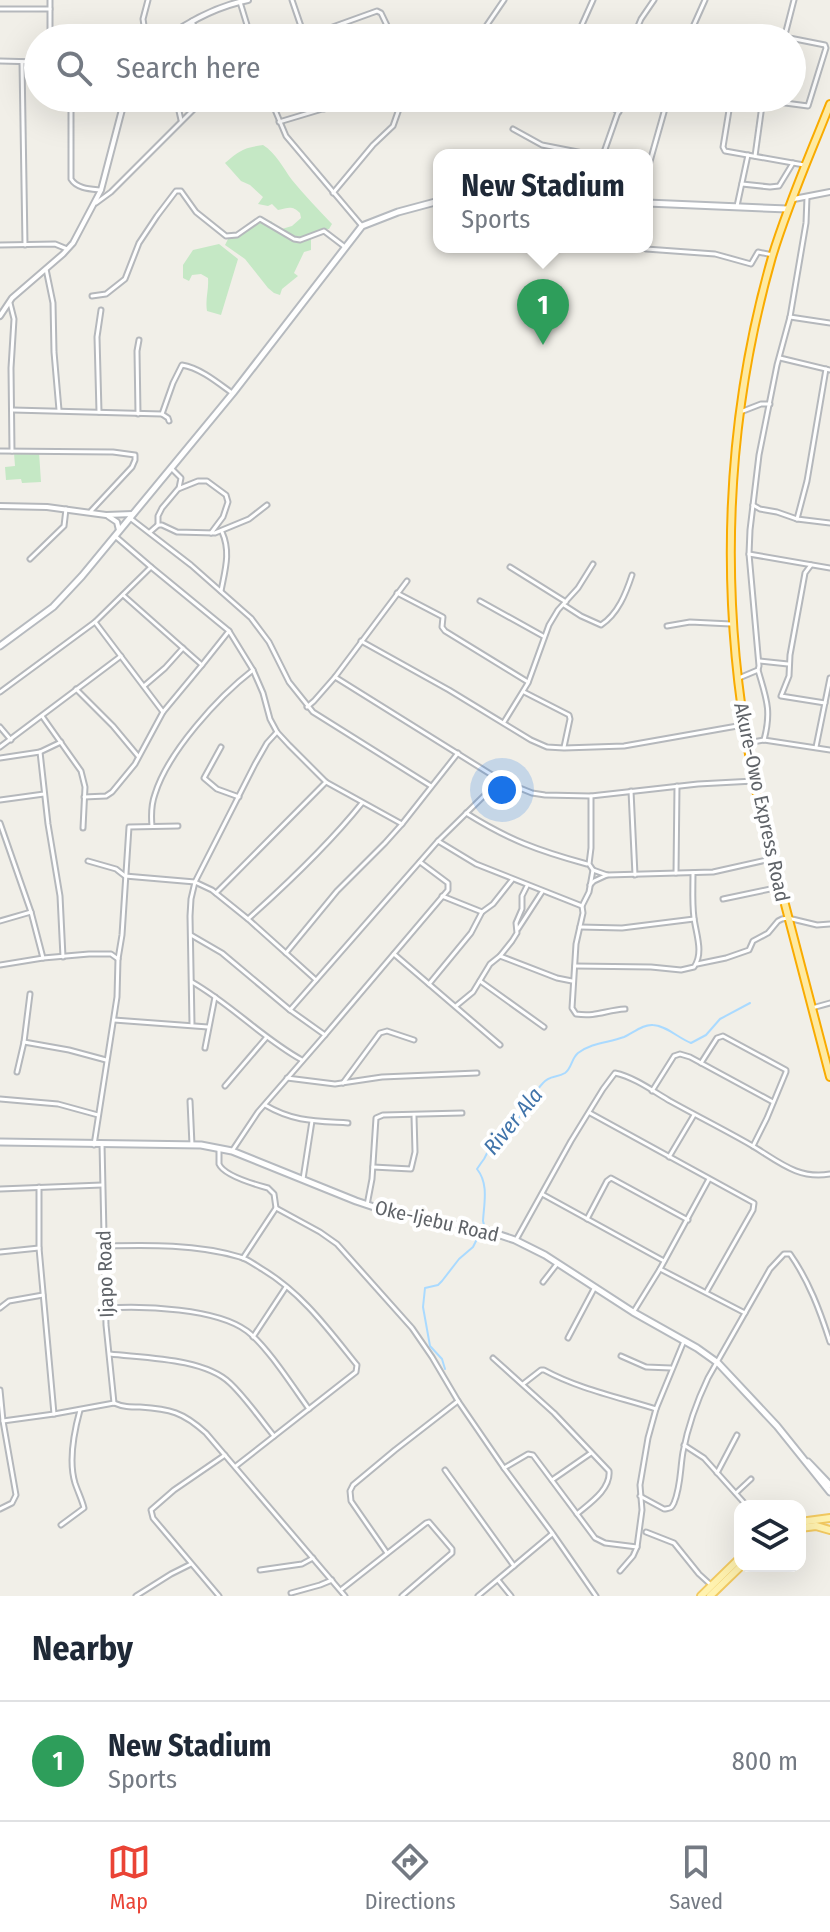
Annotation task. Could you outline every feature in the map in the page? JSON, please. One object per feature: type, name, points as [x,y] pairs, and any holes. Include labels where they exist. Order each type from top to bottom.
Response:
[{"type":"highway","name":"Akure-Owo Express Road","points":[[830,104],[791,199],[755,325],[739,412],[730,537],[737,680],[754,781],[830,1077]]},
{"type":"main road","points":[[0,646],[61,599],[233,393],[362,226],[433,203]]},
{"type":"main road","points":[[653,203],[788,209]]},
{"type":"main road","name":"Oke-Ijebu Road","points":[[0,1142],[219,1147],[367,1205],[483,1229],[515,1240],[545,1255],[718,1363],[807,1461]]},
{"type":"main road","points":[[807,1461],[830,1485]]},
{"type":"main road","points":[[807,1461],[830,1492]]},
{"type":"main road","points":[[806,1524],[830,1518]]},
{"type":"main road","points":[[806,1525],[830,1530]]},
{"type":"main road","points":[[701,1596],[734,1564]]},
{"type":"main road","points":[[710,1596],[735,1572]]},
{"type":"street","points":[[0,0],[0,9],[50,9]]},
{"type":"street","points":[[50,0],[50,24]]},
{"type":"street","points":[[144,24],[148,0]]},
{"type":"street","points":[[187,24],[219,8],[248,0]]},
{"type":"street","points":[[292,0],[300,24]]},
{"type":"street","points":[[488,24],[504,0]]},
{"type":"street","points":[[582,24],[593,0]]},
{"type":"street","points":[[639,24],[654,0]]},
{"type":"street","points":[[694,24],[705,0]]},
{"type":"street","points":[[787,24],[794,0]]},
{"type":"street","points":[[240,2],[247,24]]},
{"type":"street","points":[[342,24],[377,11],[386,24]]},
{"type":"street","points":[[806,41],[826,46],[810,105],[806,107]]},
{"type":"street","points":[[0,61],[22,62],[25,245]]},
{"type":"street","points":[[71,112],[71,179],[74,184],[101,190]]},
{"type":"street","points":[[0,316],[9,302],[68,249],[96,203],[121,112]]},
{"type":"street","points":[[179,112],[181,120]]},
{"type":"street","points":[[96,203],[111,192],[190,112]]},
{"type":"street","points":[[275,112],[286,136],[362,226]]},
{"type":"street","points":[[279,122],[314,112]]},
{"type":"street","points":[[333,193],[393,126],[398,112]]},
{"type":"street","points":[[605,149],[619,112]]},
{"type":"street","points":[[653,151],[664,112]]},
{"type":"street","points":[[729,112],[723,149],[804,165]]},
{"type":"street","points":[[755,156],[760,112]]},
{"type":"street","points":[[513,129],[542,145],[562,149]]},
{"type":"street","points":[[737,206],[748,155]]},
{"type":"street","points":[[742,184],[779,186],[793,163]]},
{"type":"street","points":[[92,296],[106,294],[125,279],[139,243],[178,191],[196,212],[226,236],[237,235],[260,219],[294,239],[300,240],[321,231],[345,247]]},
{"type":"street","points":[[791,199],[830,192]]},
{"type":"street","points":[[764,740],[768,708],[758,670],[760,661],[749,554],[759,455],[790,317],[806,223],[807,197]]},
{"type":"street","points":[[0,245],[55,244],[68,249]]},
{"type":"street","points":[[653,250],[715,254],[751,264],[758,252],[773,255]]},
{"type":"street","points":[[46,269],[53,303],[59,410]]},
{"type":"street","points":[[9,302],[14,319],[12,451]]},
{"type":"street","points":[[99,412],[97,337],[101,310]]},
{"type":"street","points":[[790,317],[829,323],[830,316]]},
{"type":"street","points":[[138,414],[139,340]]},
{"type":"street","points":[[780,358],[828,369],[797,519]]},
{"type":"street","points":[[162,414],[176,375],[185,364],[233,393]]},
{"type":"street","points":[[739,412],[770,404]]},
{"type":"street","points":[[13,410],[162,414],[169,421]]},
{"type":"street","points":[[0,451],[135,455],[132,467],[91,511]]},
{"type":"street","points":[[150,532],[158,525],[159,513],[178,489],[181,478],[171,468]]},
{"type":"street","points":[[178,489],[207,481],[226,495],[227,507],[211,533]]},
{"type":"street","points":[[158,525],[177,532],[211,533],[249,519],[267,505]]},
{"type":"street","points":[[753,505],[797,519],[830,523]]},
{"type":"street","points":[[0,506],[132,516],[221,591],[261,630],[289,682],[307,707],[431,786]]},
{"type":"street","points":[[30,559],[64,526],[66,509]]},
{"type":"street","points":[[106,515],[117,522],[117,534],[151,567],[229,631],[253,670],[277,732],[326,782],[402,824]]},
{"type":"street","points":[[221,531],[227,553],[221,591]]},
{"type":"street","points":[[749,554],[830,568]]},
{"type":"street","points":[[798,563],[805,573]]},
{"type":"street","points":[[504,722],[524,692],[543,636],[553,617],[578,588],[593,564]]},
{"type":"street","points":[[811,565],[805,573],[789,676],[781,696],[825,703]]},
{"type":"street","points":[[0,692],[95,622],[151,567]]},
{"type":"street","points":[[510,567],[599,625],[617,609],[632,575]]},
{"type":"street","points":[[307,707],[335,677],[407,581]]},
{"type":"street","points":[[397,593],[443,617],[442,627],[445,631],[528,683]]},
{"type":"street","points":[[123,595],[202,665]]},
{"type":"street","points":[[480,601],[543,636]]},
{"type":"street","points":[[667,626],[696,621],[732,624]]},
{"type":"street","points":[[95,622],[163,712]]},
{"type":"street","points":[[84,797],[109,795],[135,764],[163,712],[229,631]]},
{"type":"street","points":[[361,641],[540,745],[564,748],[624,746],[744,725]]},
{"type":"street","points":[[144,686],[183,648]]},
{"type":"street","points":[[0,747],[121,656]]},
{"type":"street","points":[[760,661],[789,664]]},
{"type":"street","points":[[152,826],[155,793],[169,764],[209,709],[253,670]]},
{"type":"street","points":[[737,680],[758,670]]},
{"type":"street","points":[[335,677],[500,780],[532,793],[591,796],[754,781]]},
{"type":"street","points":[[816,747],[830,678]]},
{"type":"street","points":[[76,689],[138,756]]},
{"type":"street","points":[[524,692],[569,715],[564,748]]},
{"type":"street","points":[[42,716],[81,771],[85,787],[83,828]]},
{"type":"street","points":[[0,727],[11,740]]},
{"type":"street","points":[[192,1024],[191,899],[195,882],[262,751],[277,732]]},
{"type":"street","points":[[747,743],[764,740],[830,750]]},
{"type":"street","points":[[0,758],[40,752],[61,742]]},
{"type":"street","points":[[221,747],[204,778],[217,789],[239,797]]},
{"type":"street","points":[[40,752],[60,896],[63,957]]},
{"type":"street","points":[[285,953],[337,891],[402,824],[458,753]]},
{"type":"street","points":[[290,1010],[438,841],[500,780]]},
{"type":"street","points":[[216,893],[326,782]]},
{"type":"street","points":[[676,873],[677,786]]},
{"type":"street","points":[[631,791],[635,875]]},
{"type":"street","points":[[0,800],[44,794]]},
{"type":"street","points":[[591,796],[589,864],[593,870],[607,875],[721,871],[773,859]]},
{"type":"street","points":[[248,919],[350,819],[362,803]]},
{"type":"street","points":[[466,813],[525,845],[589,864]]},
{"type":"street","points":[[0,823],[31,912],[43,958]]},
{"type":"street","points":[[94,1145],[119,980],[129,826],[178,826]]},
{"type":"street","points":[[438,841],[468,860],[512,880],[582,906]]},
{"type":"street","points":[[88,861],[116,869],[125,876],[195,882],[216,893],[316,980]]},
{"type":"street","points":[[232,1151],[287,1078],[448,890],[448,883],[420,862]]},
{"type":"street","points":[[593,870],[588,895],[582,906],[572,1008],[576,1014],[596,1015],[625,1009]]},
{"type":"street","points":[[693,872],[694,919],[699,952],[697,964]]},
{"type":"street","points":[[590,886],[607,875]]},
{"type":"street","points":[[429,984],[471,933],[482,912],[493,904],[512,880]]},
{"type":"street","points":[[517,931],[522,896],[527,886]]},
{"type":"street","points":[[723,899],[780,887]]},
{"type":"street","points":[[456,1006],[473,992],[490,964],[512,941],[542,892]]},
{"type":"street","points":[[442,896],[482,912]]},
{"type":"street","points":[[0,921],[31,912]]},
{"type":"street","points":[[575,966],[689,970],[697,964],[745,952],[753,941],[768,933],[778,921],[788,918],[817,925],[830,924]]},
{"type":"street","points":[[580,927],[622,928],[694,919]]},
{"type":"street","points":[[191,935],[222,953],[325,1035]]},
{"type":"street","points":[[0,965],[108,953],[118,959]]},
{"type":"street","points":[[394,954],[500,1045]]},
{"type":"street","points":[[500,956],[573,981]]},
{"type":"street","points":[[191,981],[236,1012],[266,1038],[302,1060]]},
{"type":"street","points":[[480,981],[544,1027]]},
{"type":"street","points":[[17,1072],[30,994]]},
{"type":"street","points":[[205,1048],[215,997]]},
{"type":"street","points":[[812,1008],[830,1003]]},
{"type":"street","points":[[114,1020],[208,1027]]},
{"type":"street","points":[[343,1083],[380,1033],[387,1031],[414,1040]]},
{"type":"street","points":[[701,1063],[721,1036],[786,1071],[753,1146]]},
{"type":"street","points":[[225,1086],[266,1038]]},
{"type":"street","points":[[24,1042],[106,1060]]},
{"type":"street","points":[[652,1091],[677,1054],[690,1057],[773,1102]]},
{"type":"street","points":[[287,1078],[328,1084],[382,1077],[477,1073]]},
{"type":"street","points":[[515,1240],[588,1112],[615,1073],[803,1175],[830,1174]]},
{"type":"street","points":[[0,1099],[58,1104],[98,1115]]},
{"type":"street","points":[[190,1101],[192,1145]]},
{"type":"street","points":[[265,1105],[287,1117],[348,1123]]},
{"type":"street","points":[[588,1112],[752,1201],[754,1206],[707,1291]]},
{"type":"street","points":[[367,1205],[376,1118],[383,1115],[462,1113]]},
{"type":"street","points":[[669,1157],[695,1114]]},
{"type":"street","points":[[373,1167],[411,1169],[415,1152],[413,1115]]},
{"type":"street","points":[[303,1179],[312,1121]]},
{"type":"street","name":"Ijapo Road","points":[[102,1144],[106,1308],[114,1403]]},
{"type":"street","points":[[219,1147],[222,1169],[256,1186],[268,1188],[274,1194],[276,1208],[243,1258]]},
{"type":"street","points":[[587,1219],[611,1178],[688,1220]]},
{"type":"street","points":[[633,1312],[709,1179]]},
{"type":"street","points":[[0,1189],[102,1185]]},
{"type":"street","points":[[39,1187],[39,1248],[54,1414]]},
{"type":"street","points":[[542,1194],[664,1261]]},
{"type":"street","points":[[276,1208],[337,1244],[417,1334],[458,1401],[596,1596]]},
{"type":"street","points":[[104,1246],[200,1249],[243,1258],[287,1286],[318,1316],[358,1368],[236,1466]]},
{"type":"street","points":[[0,1252],[39,1248]]},
{"type":"street","points":[[640,1496],[661,1509],[671,1508],[679,1485],[684,1445],[700,1395],[745,1313],[776,1261],[784,1254],[788,1253],[793,1259],[815,1300],[830,1342]]},
{"type":"street","points":[[543,1282],[557,1264]]},
{"type":"street","points":[[660,1269],[745,1313]]},
{"type":"street","points":[[253,1337],[287,1286]]},
{"type":"street","points":[[568,1338],[595,1287]]},
{"type":"street","points":[[0,1308],[9,1301],[43,1295]]},
{"type":"street","points":[[106,1308],[156,1307],[232,1322],[253,1337],[309,1409]]},
{"type":"street","points":[[620,1571],[637,1547],[645,1454],[656,1409],[684,1341]]},
{"type":"street","points":[[110,1354],[178,1362],[222,1377],[274,1436]]},
{"type":"street","points":[[621,1356],[646,1367],[672,1368]]},
{"type":"street","points":[[493,1358],[606,1466],[610,1475],[608,1483],[577,1514]]},
{"type":"street","points":[[523,1384],[544,1370],[595,1391],[656,1409]]},
{"type":"street","points":[[0,1390],[16,1495],[12,1503],[0,1509]]},
{"type":"street","points":[[387,1553],[351,1501],[350,1491],[353,1485],[395,1450],[458,1401]]},
{"type":"street","points":[[3,1421],[114,1403],[122,1407],[165,1409],[183,1414],[206,1433],[236,1466],[345,1596]]},
{"type":"street","points":[[61,1525],[84,1508],[73,1472],[74,1430],[80,1410]]},
{"type":"street","points":[[717,1473],[737,1435]]},
{"type":"street","points":[[684,1445],[698,1453],[741,1500]]},
{"type":"street","points":[[552,1480],[591,1453]]},
{"type":"street","points":[[504,1468],[530,1454],[595,1538],[637,1547]]},
{"type":"street","points":[[219,1596],[153,1518],[151,1510],[225,1455]]},
{"type":"street","points":[[445,1470],[514,1566]]},
{"type":"street","points":[[735,1494],[751,1479]]},
{"type":"street","points":[[340,1590],[427,1522],[431,1523],[452,1549],[450,1555],[402,1596]]},
{"type":"street","points":[[646,1532],[674,1543],[711,1585]]},
{"type":"street","points":[[478,1596],[553,1534]]},
{"type":"street","points":[[260,1570],[302,1564],[313,1558]]},
{"type":"street","points":[[136,1596],[191,1564]]},
{"type":"street","points":[[291,1593],[332,1580]]},
{"type":"street","points":[[498,1580],[511,1596]]},
{"type":"green space","points":[[263,145],[276,156],[297,186],[332,224],[329,229],[305,237],[311,238],[311,250],[304,252],[294,273],[298,276],[282,289],[280,295],[268,288],[245,259],[225,245],[230,235],[261,221],[265,224],[271,221],[275,231],[292,226],[301,218],[300,213],[292,208],[278,210],[272,204],[258,204],[263,197],[241,181],[225,163],[242,150]]},
{"type":"green space","points":[[219,244],[238,259],[221,315],[207,311],[208,278],[201,274],[192,275],[189,281],[183,278],[183,265],[193,250]]},
{"type":"green space","points":[[39,452],[41,482],[6,480],[5,467],[15,466],[14,453]]},
{"type":"waterway","name":"River Ala","points":[[445,1369],[442,1359],[430,1346],[423,1307],[425,1288],[442,1281],[473,1247],[484,1225],[484,1187],[477,1169],[496,1136],[514,1124],[545,1080],[565,1073],[576,1055],[584,1049],[624,1037],[649,1025],[663,1028],[691,1043],[706,1035],[720,1019],[750,1003]]},
{"type":"place","name":"New Stadium","points":[[543,345]]}]
